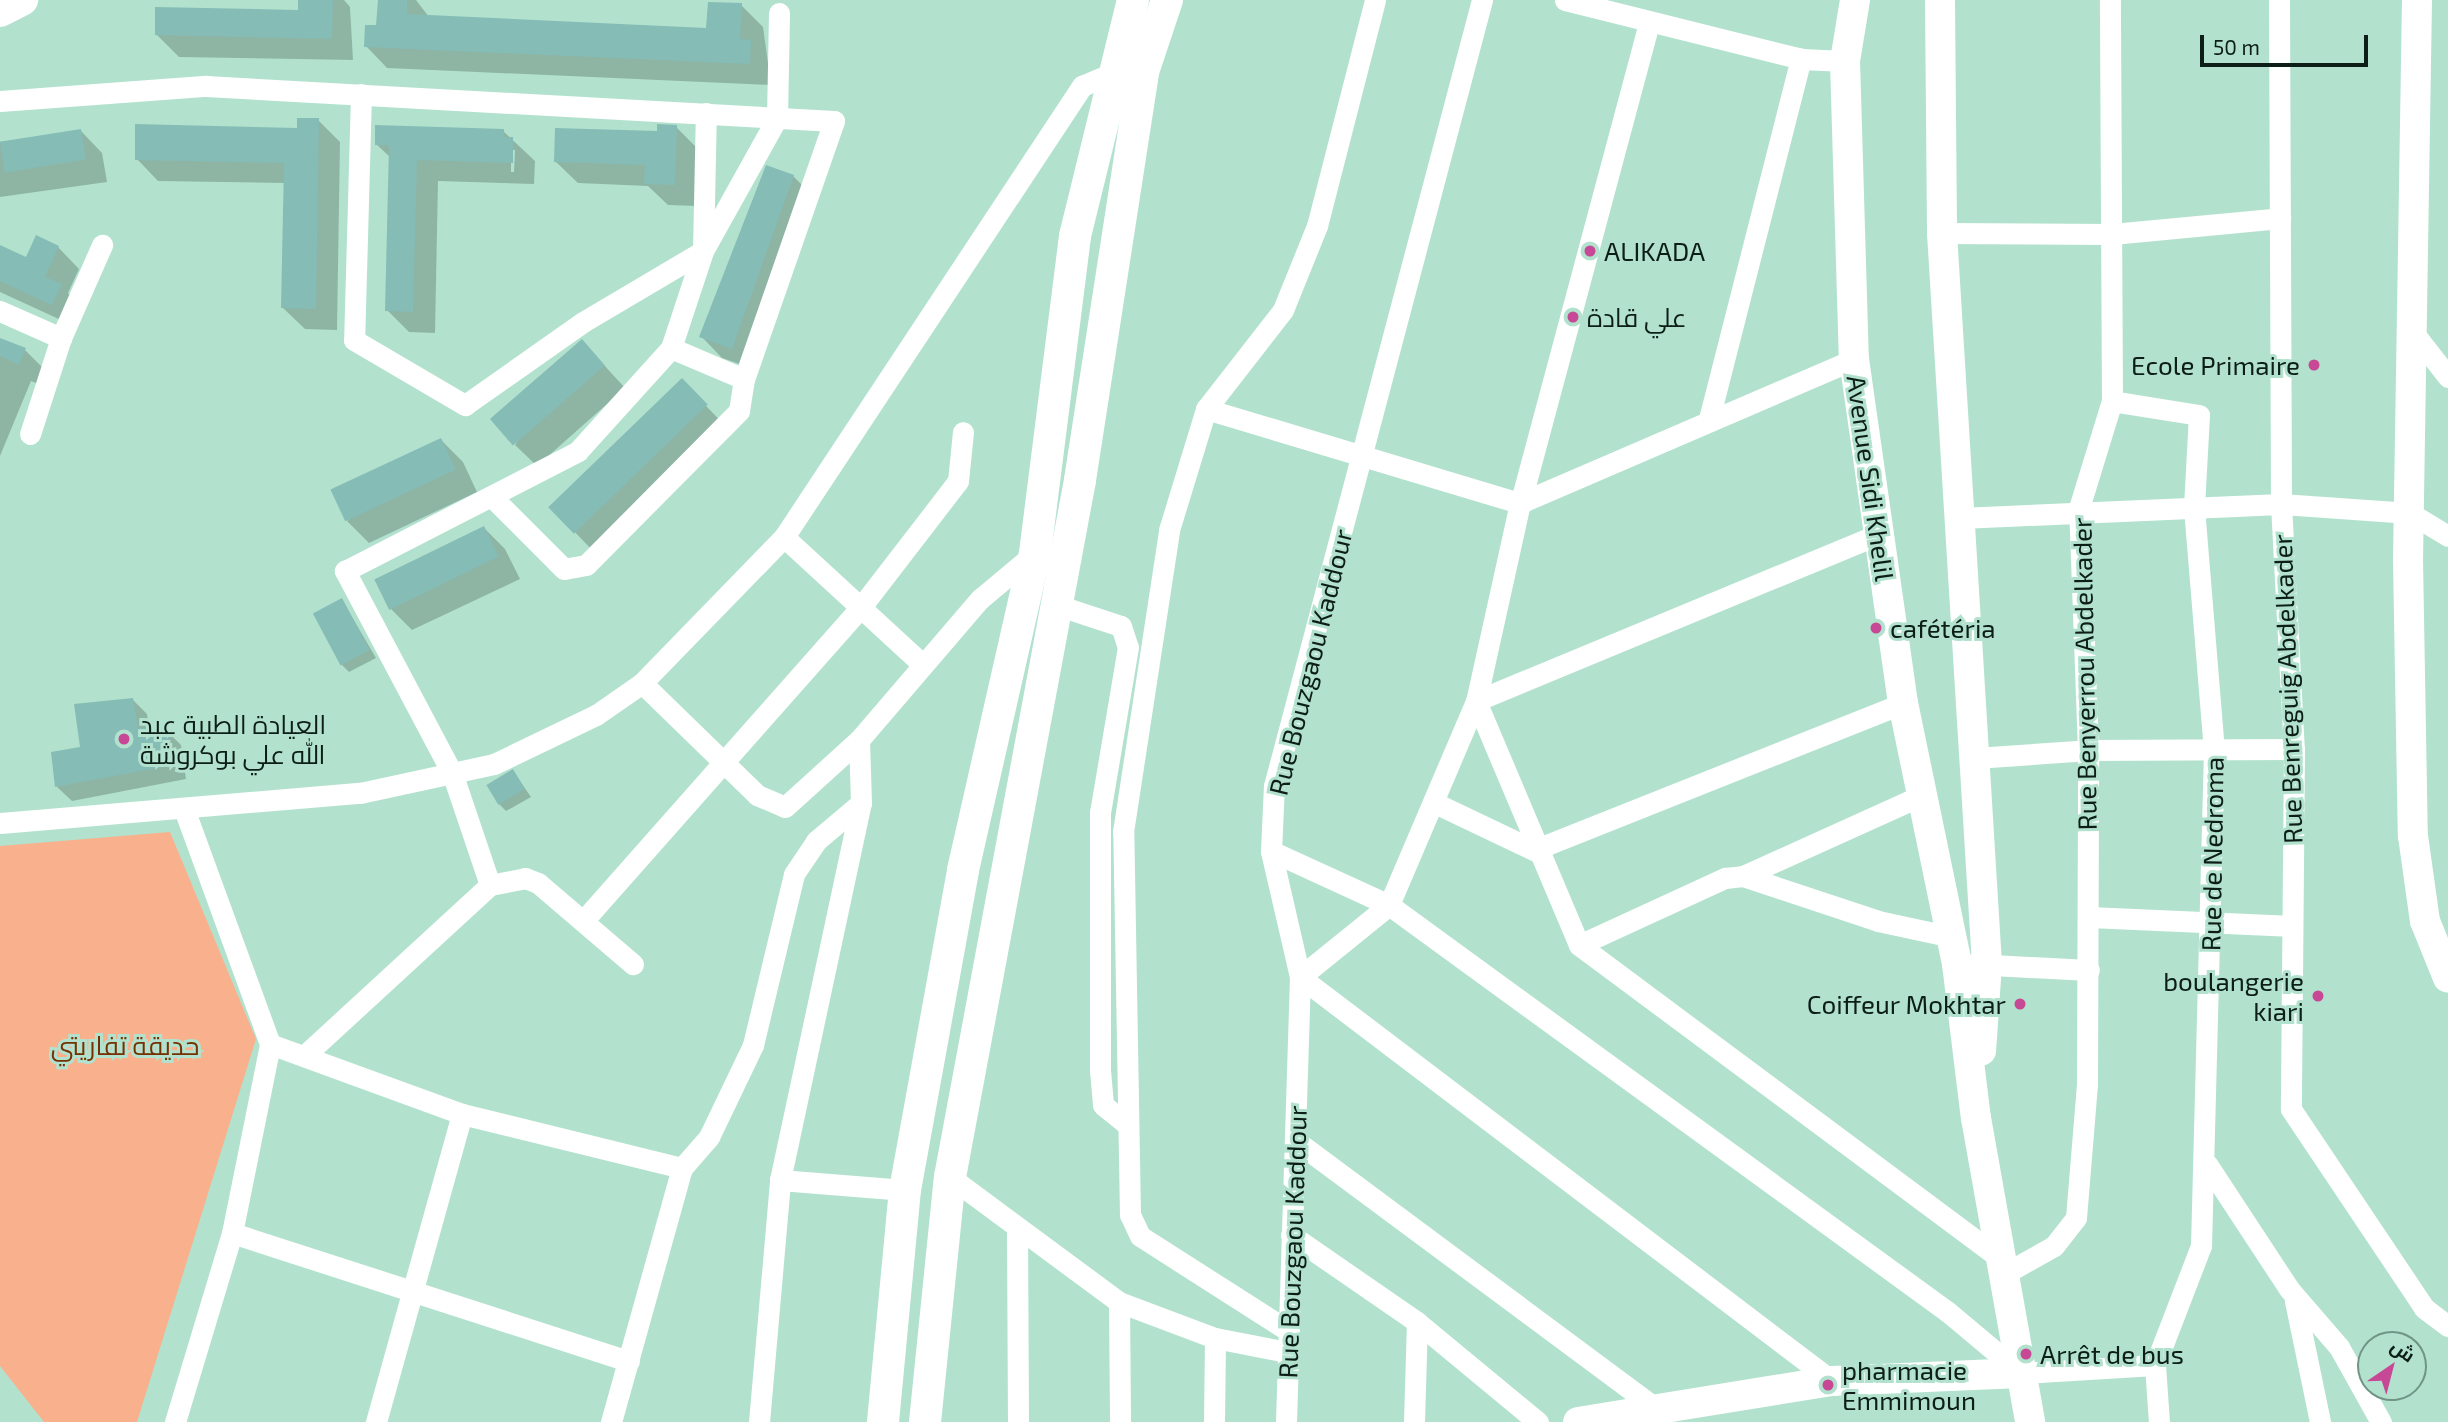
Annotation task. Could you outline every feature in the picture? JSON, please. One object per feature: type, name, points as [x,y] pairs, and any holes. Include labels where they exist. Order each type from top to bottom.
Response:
[{"type":"main road","points":[[0,11],[22,0]]},
{"type":"main road","points":[[925,1422],[950,1177],[1057,605],[1128,70],[1133,0]]},
{"type":"main road","points":[[883,1422],[905,1190],[963,870],[1035,553],[1074,236],[1128,70],[1167,0]]},
{"type":"street","points":[[1287,1330],[1140,1236],[1130,1215],[1122,832],[1169,530],[1206,409],[1283,310],[1317,226],[1375,0]]},
{"type":"street","name":"Rue Bouzgaou Kaddour","points":[[1286,1422],[1300,977],[1271,851],[1274,786],[1482,0]]},
{"type":"street","points":[[1564,0],[1801,59],[1845,61]]},
{"type":"street","name":"Avenue Sidi Khelil","points":[[1855,0],[1845,61],[1854,359],[1903,703],[1920,796],[1954,950],[1976,1118],[2030,1422]]},
{"type":"street","name":"Avenue Sidi Khelil","points":[[1940,0],[1942,233],[1987,964],[1976,1118]]},
{"type":"street","name":"Rue Benyerrou Abdelkader","points":[[2002,1267],[2054,1246],[2076,1217],[2089,970],[2088,750],[2079,508],[2112,401],[2110,0]]},
{"type":"street","name":"Rue Benreguig Abdelkader","points":[[2279,0],[2281,504],[2294,749],[2291,1109],[2424,1308],[2448,1326]]},
{"type":"street","points":[[2417,0],[2416,336],[2410,513],[2413,836],[2425,921],[2448,978]]},
{"type":"street","points":[[490,885],[452,773],[345,571],[578,451],[671,348],[703,251],[778,118],[779,13]]},
{"type":"street","points":[[1648,23],[1520,503],[1476,701],[1437,804],[1389,905],[1300,977],[1832,1381]]},
{"type":"street","points":[[1709,419],[1801,59]]},
{"type":"street","points":[[0,823],[360,793],[494,764],[543,741],[642,683],[785,537],[1082,86],[1128,70]]},
{"type":"street","points":[[0,102],[206,86],[834,121],[744,379],[739,411],[586,565],[564,569],[492,497]]},
{"type":"street","points":[[361,94],[354,340],[465,405],[583,322],[703,251]]},
{"type":"street","points":[[703,251],[706,113]]},
{"type":"street","points":[[1942,233],[2112,234],[2280,218]]},
{"type":"street","points":[[30,434],[61,338],[102,245]]},
{"type":"street","points":[[0,311],[61,338]]},
{"type":"street","points":[[2416,336],[2448,377]]},
{"type":"street","points":[[671,348],[744,379]]},
{"type":"street","points":[[1206,409],[1520,503],[1709,419],[1854,359]]},
{"type":"street","name":"Rue de Nedroma","points":[[2112,401],[2199,415],[2194,507],[2214,751],[2207,1164],[2201,1246],[2155,1365]]},
{"type":"street","points":[[583,920],[861,607],[958,481],[963,432]]},
{"type":"street","points":[[1960,518],[2079,508],[2281,504],[2410,513],[2448,536]]},
{"type":"street","points":[[1476,701],[1879,534]]},
{"type":"street","points":[[785,537],[922,664]]},
{"type":"street","points":[[642,683],[757,795],[785,807],[859,740],[980,599],[1035,553]]},
{"type":"street","points":[[1057,605],[1121,626],[1128,647],[1100,812],[1100,1069],[1103,1105],[1128,1125]]},
{"type":"street","points":[[1476,701],[1534,850],[1579,945],[2002,1267]]},
{"type":"street","points":[[1437,804],[1534,850],[1903,703]]},
{"type":"street","points":[[759,1422],[780,1180],[860,803],[859,740]]},
{"type":"street","points":[[1975,758],[2088,750],[2294,749]]},
{"type":"street","points":[[1579,945],[1724,878],[1743,876],[1920,796]]},
{"type":"street","points":[[611,1422],[682,1168],[709,1138],[753,1045],[794,874],[816,841],[860,803]]},
{"type":"street","points":[[175,1422],[232,1233],[270,1044],[184,808]]},
{"type":"street","points":[[1271,851],[1389,905],[1937,1304],[2021,1373]]},
{"type":"street","points":[[1743,876],[1878,921],[1987,964],[2089,970]]},
{"type":"street","points":[[304,1056],[490,885],[525,878],[538,883],[633,964]]},
{"type":"street","points":[[2089,917],[2292,926]]},
{"type":"street","points":[[270,1044],[463,1114],[682,1168]]},
{"type":"street","points":[[376,1422],[463,1114]]},
{"type":"street","points":[[1296,1141],[1637,1415]]},
{"type":"street","points":[[2207,1164],[2289,1289],[2339,1348],[2381,1422]]},
{"type":"street","points":[[950,1177],[1119,1302],[1214,1338],[1287,1352]]},
{"type":"street","points":[[780,1180],[905,1190]]},
{"type":"street","points":[[1017,1229],[1018,1422]]},
{"type":"street","points":[[232,1233],[414,1295],[629,1361]]},
{"type":"street","points":[[1291,1235],[1417,1322],[1538,1422]]},
{"type":"street","points":[[2289,1289],[2305,1334],[2320,1422]]},
{"type":"street","points":[[1119,1302],[1120,1422]]},
{"type":"street","points":[[1414,1422],[1417,1322]]},
{"type":"street","points":[[1214,1338],[1214,1422]]},
{"type":"street","points":[[1578,1422],[1637,1415],[1832,1381],[2155,1365],[2159,1422]]},
{"type":"green space","name":"حديقة تفاريتي","points":[[170,832],[256,1039],[137,1422],[44,1422],[0,1366],[0,846]]},
{"type":"building","points":[[298,0],[333,0],[332,39],[155,35],[155,7],[298,10]]},
{"type":"building","points":[[378,0],[407,0],[407,14],[706,28],[708,2],[742,3],[740,39],[751,40],[750,64],[364,47],[365,25],[376,25]]},
{"type":"building","points":[[297,118],[319,118],[316,309],[281,308],[284,163],[135,160],[135,124],[297,128]]},
{"type":"building","points":[[657,124],[677,125],[675,185],[644,184],[645,165],[554,162],[555,128],[657,131]]},
{"type":"building","points":[[375,125],[504,129],[504,137],[513,137],[513,163],[417,160],[413,312],[385,311],[389,145],[375,145]]},
{"type":"building","points":[[81,129],[86,160],[5,172],[0,142]]},
{"type":"building","points":[[766,165],[794,175],[732,349],[699,337]]},
{"type":"building","points":[[36,235],[59,246],[45,277],[62,284],[52,305],[0,281],[0,245],[26,257]]},
{"type":"building","points":[[0,338],[26,348],[19,365],[0,356]]},
{"type":"building","points":[[582,339],[605,365],[513,445],[490,419]]},
{"type":"building","points":[[682,378],[708,405],[574,534],[548,507]]},
{"type":"building","points":[[441,438],[456,470],[345,521],[330,490]]},
{"type":"building","points":[[484,526],[499,557],[389,610],[374,579]]},
{"type":"building","points":[[342,598],[370,650],[341,666],[313,613]]},
{"type":"building","name":"العيادة الطبية عبد الله علي بوكروشة","points":[[133,698],[138,728],[167,728],[173,765],[55,787],[51,752],[80,747],[74,704]]},
{"type":"building","points":[[513,769],[525,789],[498,805],[486,785]]},
{"type":"place","name":"ALIKADA","points":[[1590,251]]},
{"type":"place","name":"علي قادة","points":[[1573,317]]},
{"type":"place","name":"Ecole Primaire","points":[[2314,365]]},
{"type":"place","name":"cafétéria","points":[[1876,628]]},
{"type":"place","name":"العيادة الطبية عبد الله علي بوكروشة","points":[[124,739]]},
{"type":"place","name":"boulangerie kiari","points":[[2318,996]]},
{"type":"place","name":"Coiffeur Mokhtar","points":[[2020,1004]]},
{"type":"place","name":"Arrêt de bus","points":[[2026,1354]]},
{"type":"place","name":"pharmacie Emmimoun","points":[[1828,1385]]}]
